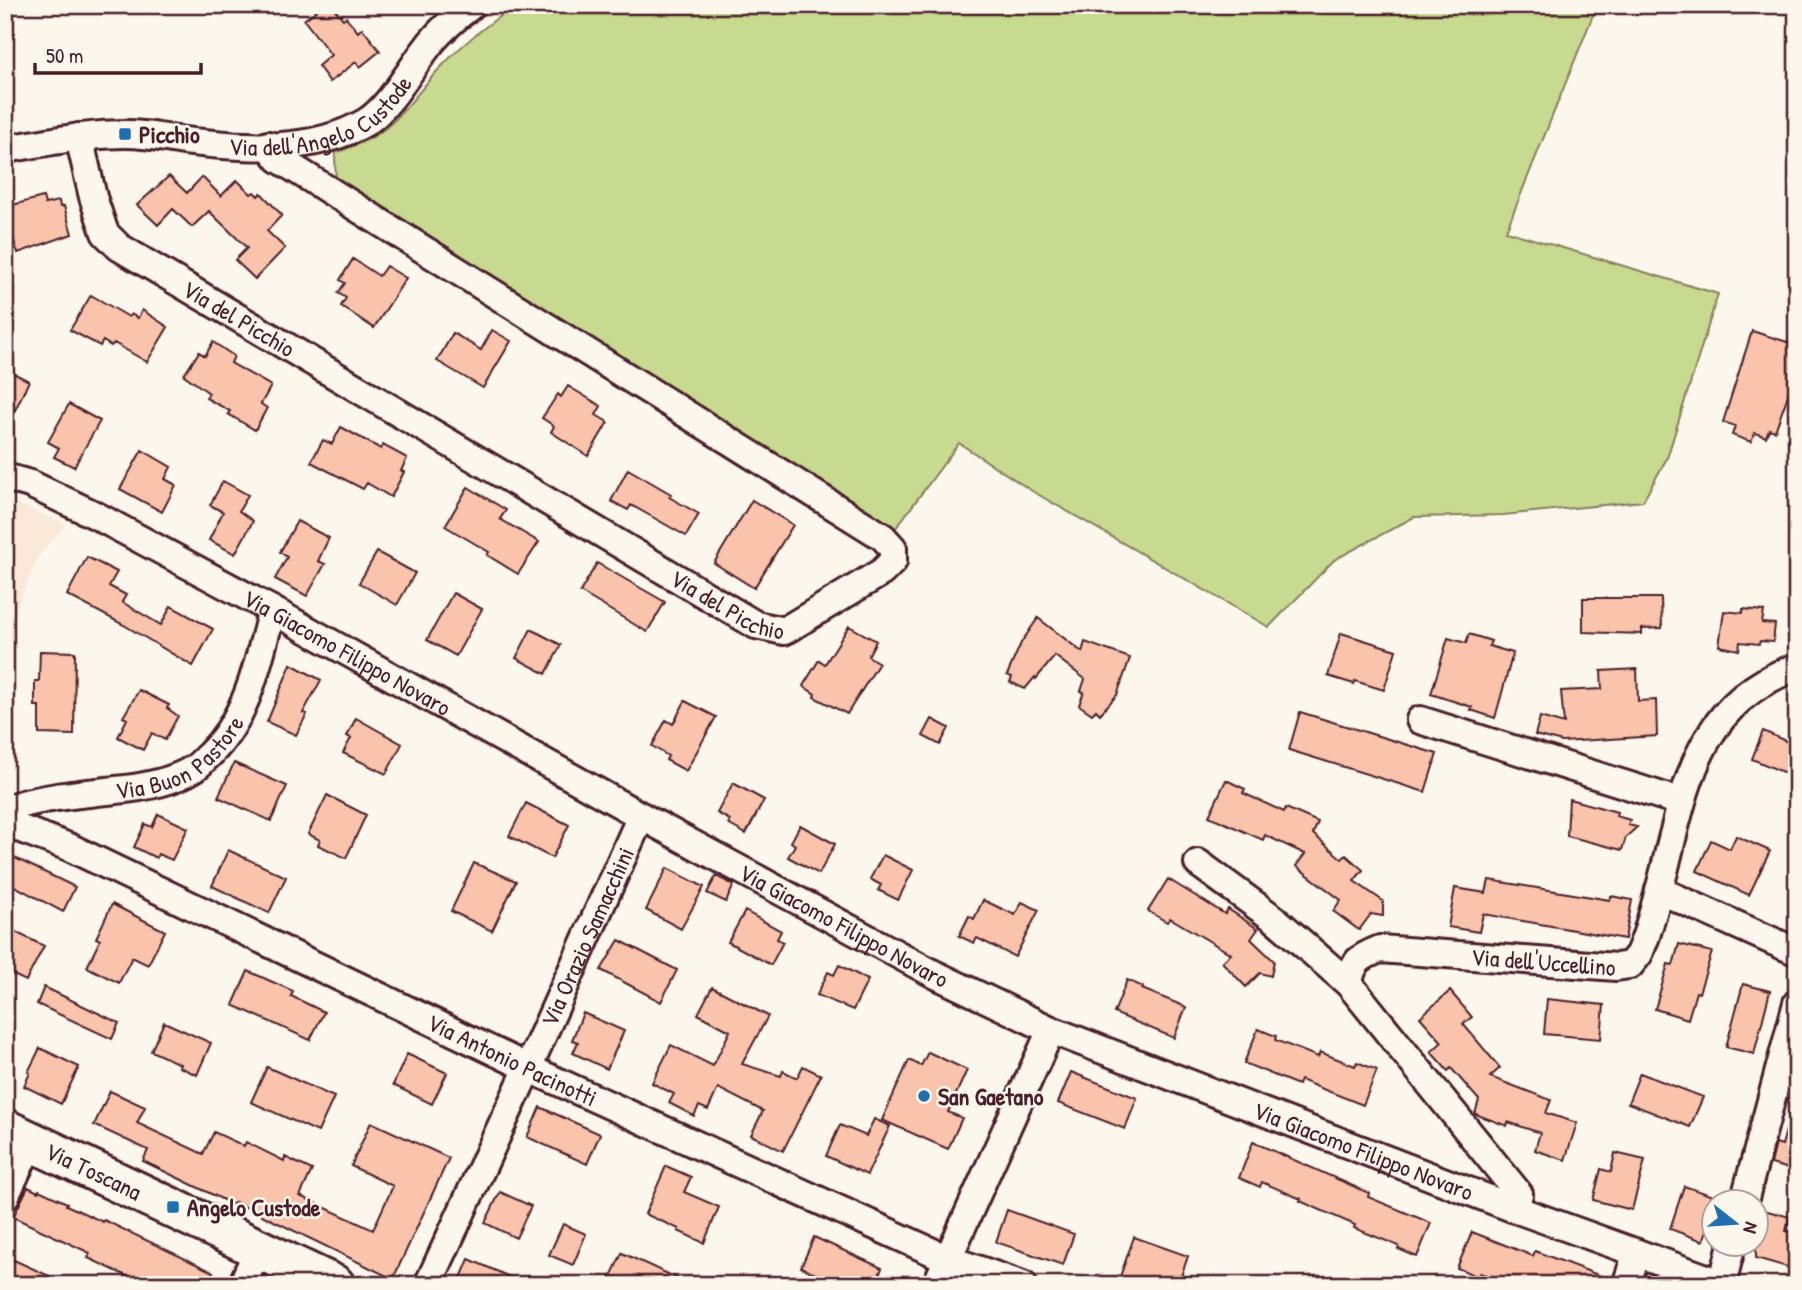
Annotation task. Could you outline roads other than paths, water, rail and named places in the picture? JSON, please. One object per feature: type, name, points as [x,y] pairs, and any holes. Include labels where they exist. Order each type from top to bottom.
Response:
[{"type":"main road","name":"Via Toscana","points":[[18,1135],[335,1285]]},
{"type":"street","name":"Via dell'Angelo Custode","points":[[5,149],[79,137],[125,134],[235,146],[318,142],[368,121],[384,106],[447,24],[472,5]]},
{"type":"street","name":"Via del Picchio","points":[[79,137],[93,197],[106,233],[119,247],[756,625],[784,631],[882,572],[893,561],[893,548],[883,537],[279,159],[268,145]]},
{"type":"street","name":"Via Giacomo Filippo Novaro","points":[[5,477],[30,484],[69,501],[934,974],[1051,1030],[1515,1209],[1723,1284]]},
{"type":"street","name":"Via Buon Pastore","points":[[5,809],[74,793],[118,790],[159,782],[193,769],[217,747],[236,721],[248,694],[272,610]]},
{"type":"street","name":"Via dell'Uccellino","points":[[1349,984],[1351,970],[1362,956],[1380,949],[1616,967],[1630,965],[1639,954],[1646,936],[1693,765],[1710,734],[1734,705],[1755,687],[1797,667]]},
{"type":"street","points":[[1420,720],[1681,802]]},
{"type":"street","name":"Via Orazio Samacchini","points":[[428,1285],[641,816]]},
{"type":"street","name":"Via Antonio Pacinotti","points":[[5,823],[69,847],[528,1068],[948,1259],[1023,1285]]},
{"type":"street","points":[[1198,863],[1277,921],[1349,984],[1506,1176],[1519,1194],[1515,1209]]},
{"type":"street","points":[[1659,890],[1797,952]]},
{"type":"street","points":[[1748,1188],[1797,1003]]},
{"type":"street","points":[[936,1285],[1051,1030]]},
{"type":"street","points":[[5,1196],[18,1135]]},
{"type":"street","points":[[242,1285],[259,1247]]},
{"type":"street","points":[[1626,1285],[1637,1253]]},
{"type":"street","points":[[1723,1284],[1729,1258]]},
{"type":"place","name":"Picchio","points":[[125,134]]},
{"type":"place","name":"San Gaetano","points":[[924,1096]]},
{"type":"place","name":"Angelo Custode","points":[[173,1207]]}]
